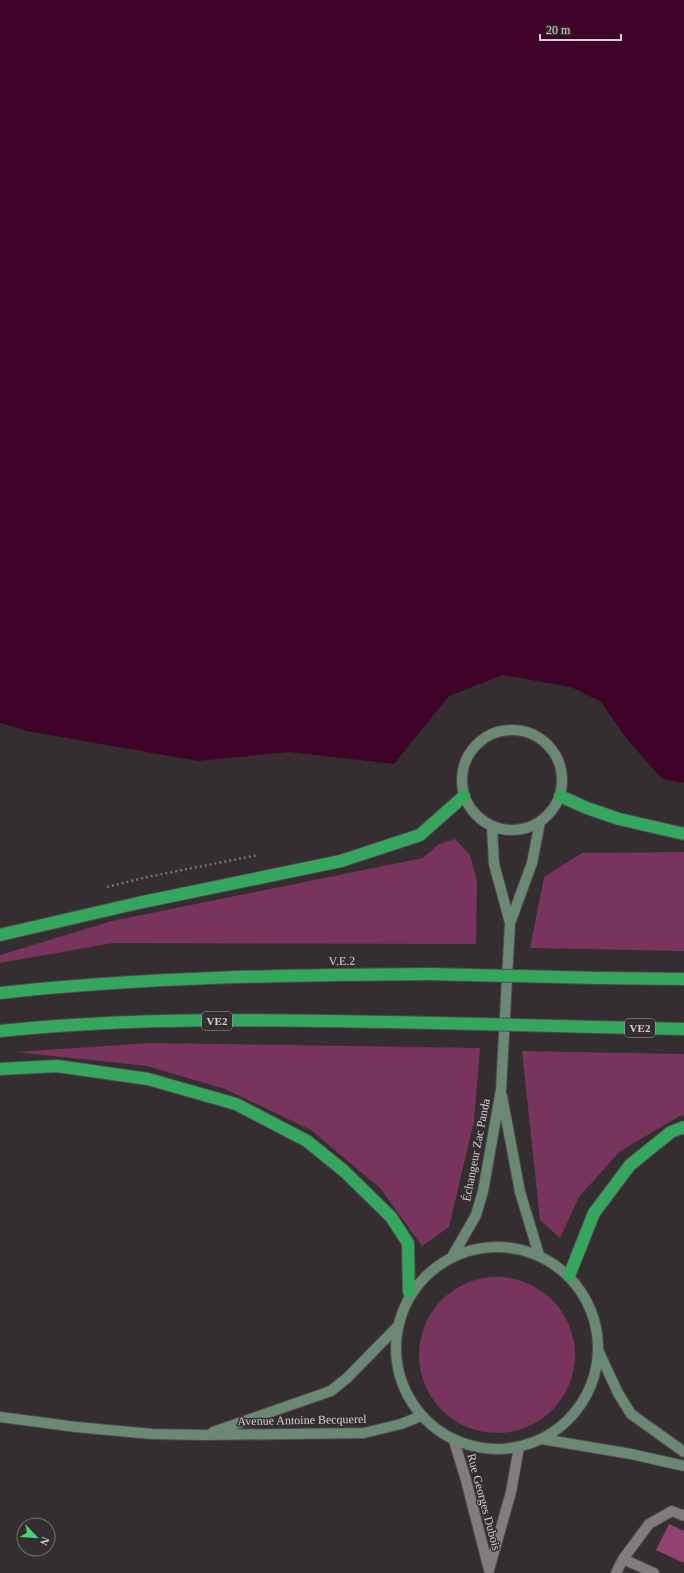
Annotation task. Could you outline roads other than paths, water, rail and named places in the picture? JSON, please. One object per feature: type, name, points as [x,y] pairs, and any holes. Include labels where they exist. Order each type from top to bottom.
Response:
[{"type":"highway","points":[[0,935],[138,903],[341,861],[420,834],[464,796]]},
{"type":"highway","points":[[560,796],[587,808],[620,819],[684,834]]},
{"type":"highway","name":"V.E.2","points":[[0,993],[69,986],[287,975],[431,974],[684,979]]},
{"type":"highway","name":"VE2","points":[[0,1031],[130,1022],[299,1021],[684,1029]]},
{"type":"highway","points":[[0,1069],[57,1066],[148,1079],[236,1104],[307,1141],[344,1171],[391,1217],[408,1243],[409,1292]]},
{"type":"highway","points":[[569,1276],[594,1213],[630,1165],[671,1132],[684,1127]]},
{"type":"street","points":[[504,731],[521,731],[537,736],[550,747],[559,762],[562,779],[560,796],[552,811],[540,822],[523,829],[506,830],[492,827],[480,819],[471,809],[464,796],[462,779],[466,762],[474,747],[488,736],[504,731]]},
{"type":"street","name":"Échangeur Zac Panda","points":[[452,1257],[476,1215],[483,1191],[501,1090],[510,923],[532,863],[540,822]]},
{"type":"street","name":"Échangeur Zac Panda","points":[[492,827],[494,864],[510,923]]},
{"type":"street","name":"Échangeur Zac Panda","points":[[501,1090],[520,1192],[539,1255]]},
{"type":"street","points":[[495,1246],[517,1248],[539,1255],[555,1264],[569,1276],[585,1297],[596,1323],[598,1350],[594,1377],[583,1402],[565,1423],[542,1439],[519,1447],[495,1450],[454,1441],[443,1435],[421,1416],[403,1389],[396,1358],[398,1326],[409,1292],[438,1265],[452,1257],[473,1249],[495,1246]]},
{"type":"street","name":"Avenue Antoine Becquerel","points":[[205,1435],[331,1391],[348,1378],[398,1326]]},
{"type":"street","points":[[598,1350],[618,1393],[631,1414],[684,1452]]},
{"type":"street","name":"Avenue Antoine Becquerel","points":[[0,1417],[76,1427],[152,1434],[205,1435],[364,1433],[401,1424],[421,1416]]},
{"type":"street","points":[[542,1439],[631,1454],[684,1466]]},
{"type":"street","name":"Rue Georges Dubois","points":[[454,1441],[466,1480],[489,1571]]},
{"type":"street","name":"Rue Georges Dubois","points":[[489,1571],[511,1492],[519,1447]]},
{"type":"street","points":[[616,1573],[623,1559],[649,1524],[672,1511],[684,1516]]},
{"type":"street","points":[[623,1559],[654,1573]]}]
